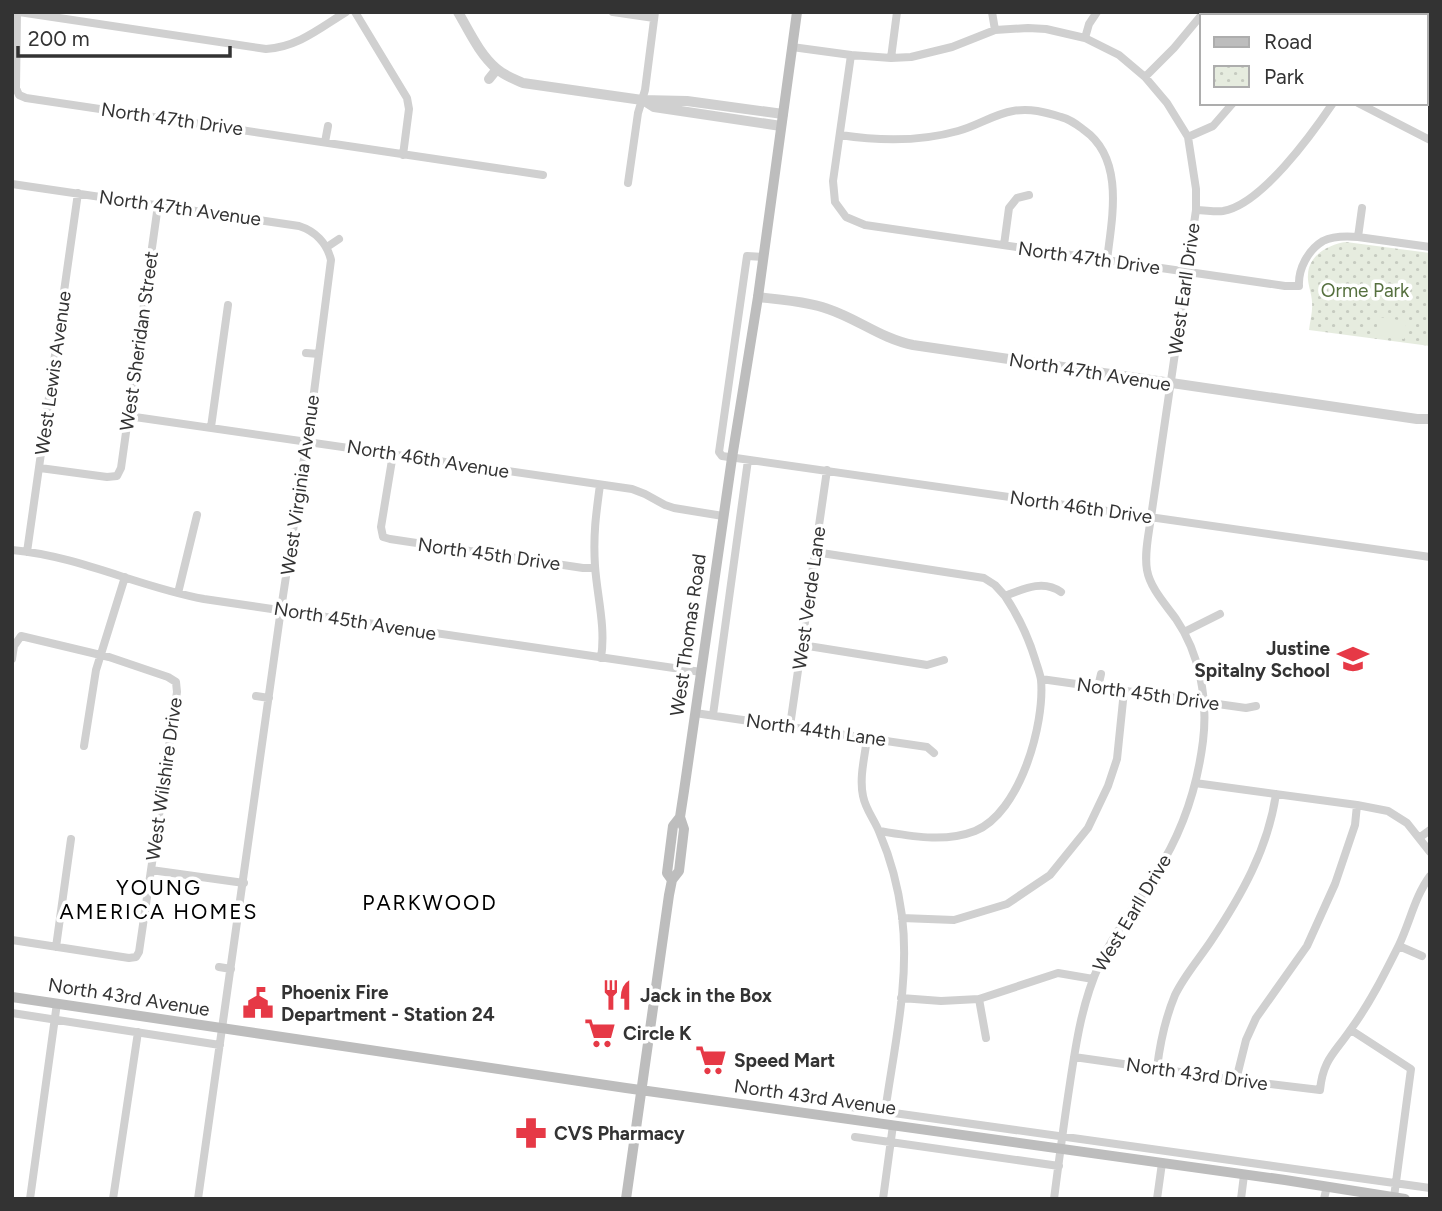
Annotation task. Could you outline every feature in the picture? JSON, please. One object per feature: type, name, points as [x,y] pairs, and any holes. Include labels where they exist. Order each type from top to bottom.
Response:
[{"type":"main road","name":"West Thomas Road","points":[[626,1199],[671,880],[679,871],[684,829],[680,817],[723,516],[764,257],[797,12]]},
{"type":"main road","name":"North 43rd Avenue","points":[[12,997],[642,1091],[1400,1198]]},
{"type":"street","points":[[18,12],[266,49],[282,48],[298,42],[346,12]]},
{"type":"street","name":"North 47th Drive","points":[[18,12],[16,88],[19,95],[543,175]]},
{"type":"street","points":[[355,12],[407,98],[409,109],[403,155]]},
{"type":"street","points":[[458,12],[484,54],[497,69],[523,83],[642,100],[687,101],[783,114]]},
{"type":"street","points":[[613,12],[654,15],[628,183]]},
{"type":"street","points":[[891,58],[897,12]]},
{"type":"street","points":[[992,12],[995,30]]},
{"type":"street","points":[[1085,38],[1089,24],[1097,12]]},
{"type":"street","points":[[1145,77],[1200,17]]},
{"type":"street","name":"West Earll Drive","points":[[792,47],[851,55],[911,57],[952,47],[995,30],[1046,29],[1085,38],[1119,55],[1145,77],[1167,103],[1188,137],[1196,189],[1196,210],[1151,517],[1146,568],[1149,579],[1184,632],[1195,658],[1205,703],[1205,725],[1195,783],[1183,821],[1154,878],[1107,948],[1093,979],[1083,1011],[1074,1057],[1054,1199]]},
{"type":"street","points":[[851,55],[840,135],[878,140],[915,139],[957,131],[1012,111],[1028,110],[1069,119],[1094,137],[1106,158],[1113,186],[1107,260]]},
{"type":"street","points":[[489,79],[497,69]]},
{"type":"street","points":[[642,100],[654,107],[781,126]]},
{"type":"street","points":[[1188,137],[1213,127],[1231,105]]},
{"type":"street","points":[[1196,210],[1224,211],[1254,197],[1306,142],[1333,105]]},
{"type":"street","points":[[1362,105],[1430,139]]},
{"type":"street","points":[[326,142],[328,126]]},
{"type":"street","name":"North 47th Drive","points":[[840,135],[833,181],[835,202],[846,217],[865,225],[1285,286],[1299,286],[1298,279],[1306,259],[1323,241],[1346,236],[1430,247]]},
{"type":"street","name":"North 47th Avenue","points":[[12,184],[299,226],[312,231],[327,247]]},
{"type":"street","name":"West Lewis Avenue","points":[[27,552],[78,193]]},
{"type":"street","points":[[1004,245],[1009,208],[1017,198],[1029,195]]},
{"type":"street","name":"West Sheridan Street","points":[[40,468],[107,477],[117,476],[121,468],[158,205]]},
{"type":"street","points":[[1358,237],[1362,208]]},
{"type":"street","points":[[327,247],[339,239]]},
{"type":"street","name":"West Virginia Avenue","points":[[198,1199],[331,271],[327,247]]},
{"type":"street","points":[[732,458],[722,456],[719,452],[747,256],[764,257]]},
{"type":"street","name":"North 47th Avenue","points":[[758,297],[828,309],[902,343],[1171,384],[1430,419]]},
{"type":"street","points":[[211,427],[228,305]]},
{"type":"street","points":[[306,353],[319,354]]},
{"type":"street","name":"North 46th Avenue","points":[[128,416],[632,489],[674,508],[723,516]]},
{"type":"street","name":"North 45th Drive","points":[[393,454],[382,527],[383,537],[595,568]]},
{"type":"street","name":"North 46th Drive","points":[[732,458],[1430,557]]},
{"type":"street","name":"West Thomas Road","points":[[713,715],[748,460]]},
{"type":"street","name":"West Verde Lane","points":[[790,726],[827,470]]},
{"type":"street","points":[[600,485],[594,531],[595,568],[603,629],[601,658]]},
{"type":"street","points":[[178,593],[197,515]]},
{"type":"street","name":"North 45th Avenue","points":[[12,550],[80,562],[204,599],[701,672]]},
{"type":"street","points":[[816,552],[984,578],[1005,596],[1018,616],[1028,636],[1041,679],[1040,715],[1032,753],[1017,786],[998,816],[977,830],[951,837],[920,838],[879,831]]},
{"type":"street","points":[[85,746],[93,682],[125,577]]},
{"type":"street","points":[[1005,596],[1038,585],[1054,587],[1061,592]]},
{"type":"street","points":[[1184,632],[1220,614]]},
{"type":"street","points":[[12,659],[14,646],[21,636],[100,655]]},
{"type":"street","points":[[802,645],[927,664],[944,660]]},
{"type":"street","name":"West Wilshire Drive","points":[[56,947],[129,958],[136,957],[139,952],[177,692],[176,682],[100,655]]},
{"type":"street","points":[[1098,687],[1101,674]]},
{"type":"street","name":"North 45th Drive","points":[[1041,679],[1205,703],[1246,708],[1256,706]]},
{"type":"street","points":[[902,918],[954,920],[1007,904],[1050,876],[1088,828],[1108,786],[1117,759],[1124,691]]},
{"type":"street","points":[[256,696],[269,698]]},
{"type":"street","name":"North 44th Lane","points":[[695,713],[927,747],[934,753]]},
{"type":"street","points":[[867,738],[862,794],[867,813],[879,831],[896,876],[905,958],[885,1112]]},
{"type":"street","points":[[1195,783],[1388,811],[1408,823],[1430,852]]},
{"type":"street","points":[[244,793],[256,795]]},
{"type":"street","points":[[1157,1069],[1160,1043],[1176,993],[1239,898],[1256,866],[1273,814],[1276,794]]},
{"type":"street","points":[[1236,1080],[1246,1040],[1256,1018],[1307,946],[1335,884],[1355,825],[1357,805]]},
{"type":"street","points":[[1419,838],[1430,830]]},
{"type":"street","points":[[12,940],[56,947],[71,839]]},
{"type":"street","points":[[151,870],[244,883]]},
{"type":"street","points":[[1400,1198],[1396,1183],[1411,1069],[1351,1030],[1399,946],[1430,876]]},
{"type":"street","points":[[1399,946],[1422,956]]},
{"type":"street","points":[[219,967],[231,968]]},
{"type":"street","points":[[901,998],[941,1001],[979,999],[1058,973],[1093,979]]},
{"type":"street","points":[[979,999],[986,1038]]},
{"type":"street","points":[[30,1199],[57,1003]]},
{"type":"street","name":"North 43rd Avenue","points":[[12,1013],[220,1045]]},
{"type":"street","name":"North 43rd Drive","points":[[1074,1057],[1320,1090],[1322,1073],[1334,1051],[1351,1030]]},
{"type":"street","points":[[113,1199],[138,1032]]},
{"type":"street","name":"North 43rd Avenue","points":[[844,1106],[1430,1188]]},
{"type":"street","points":[[883,1199],[893,1125]]},
{"type":"street","name":"North 43rd Avenue","points":[[855,1137],[1059,1166]]},
{"type":"street","points":[[1157,1199],[1162,1163]]},
{"type":"street","points":[[1241,1199],[1244,1175]]},
{"type":"street","points":[[1324,1199],[1326,1186]]},
{"type":"green space","name":"Orme Park","points":[[1346,242],[1430,253],[1430,346],[1309,330],[1312,299],[1309,268],[1321,252]]},
{"type":"green space","points":[[1378,317],[1406,321],[1404,339],[1376,335]]},
{"type":"place","name":"Justine Spitalny School","points":[[1353,659]]},
{"type":"place","name":"Jack in the Box","points":[[617,995]]},
{"type":"place","name":"Phoenix Fire Department - Station 24","points":[[258,1003]]},
{"type":"place","name":"Circle K","points":[[600,1033]]},
{"type":"place","name":"Speed Mart","points":[[711,1060]]},
{"type":"place","name":"CVS Pharmacy","points":[[531,1133]]},
{"type":"district","name":"YOUNG AMERICA HOMES","points":[[159,899]]},
{"type":"district","name":"PARKWOOD","points":[[430,902]]}]
